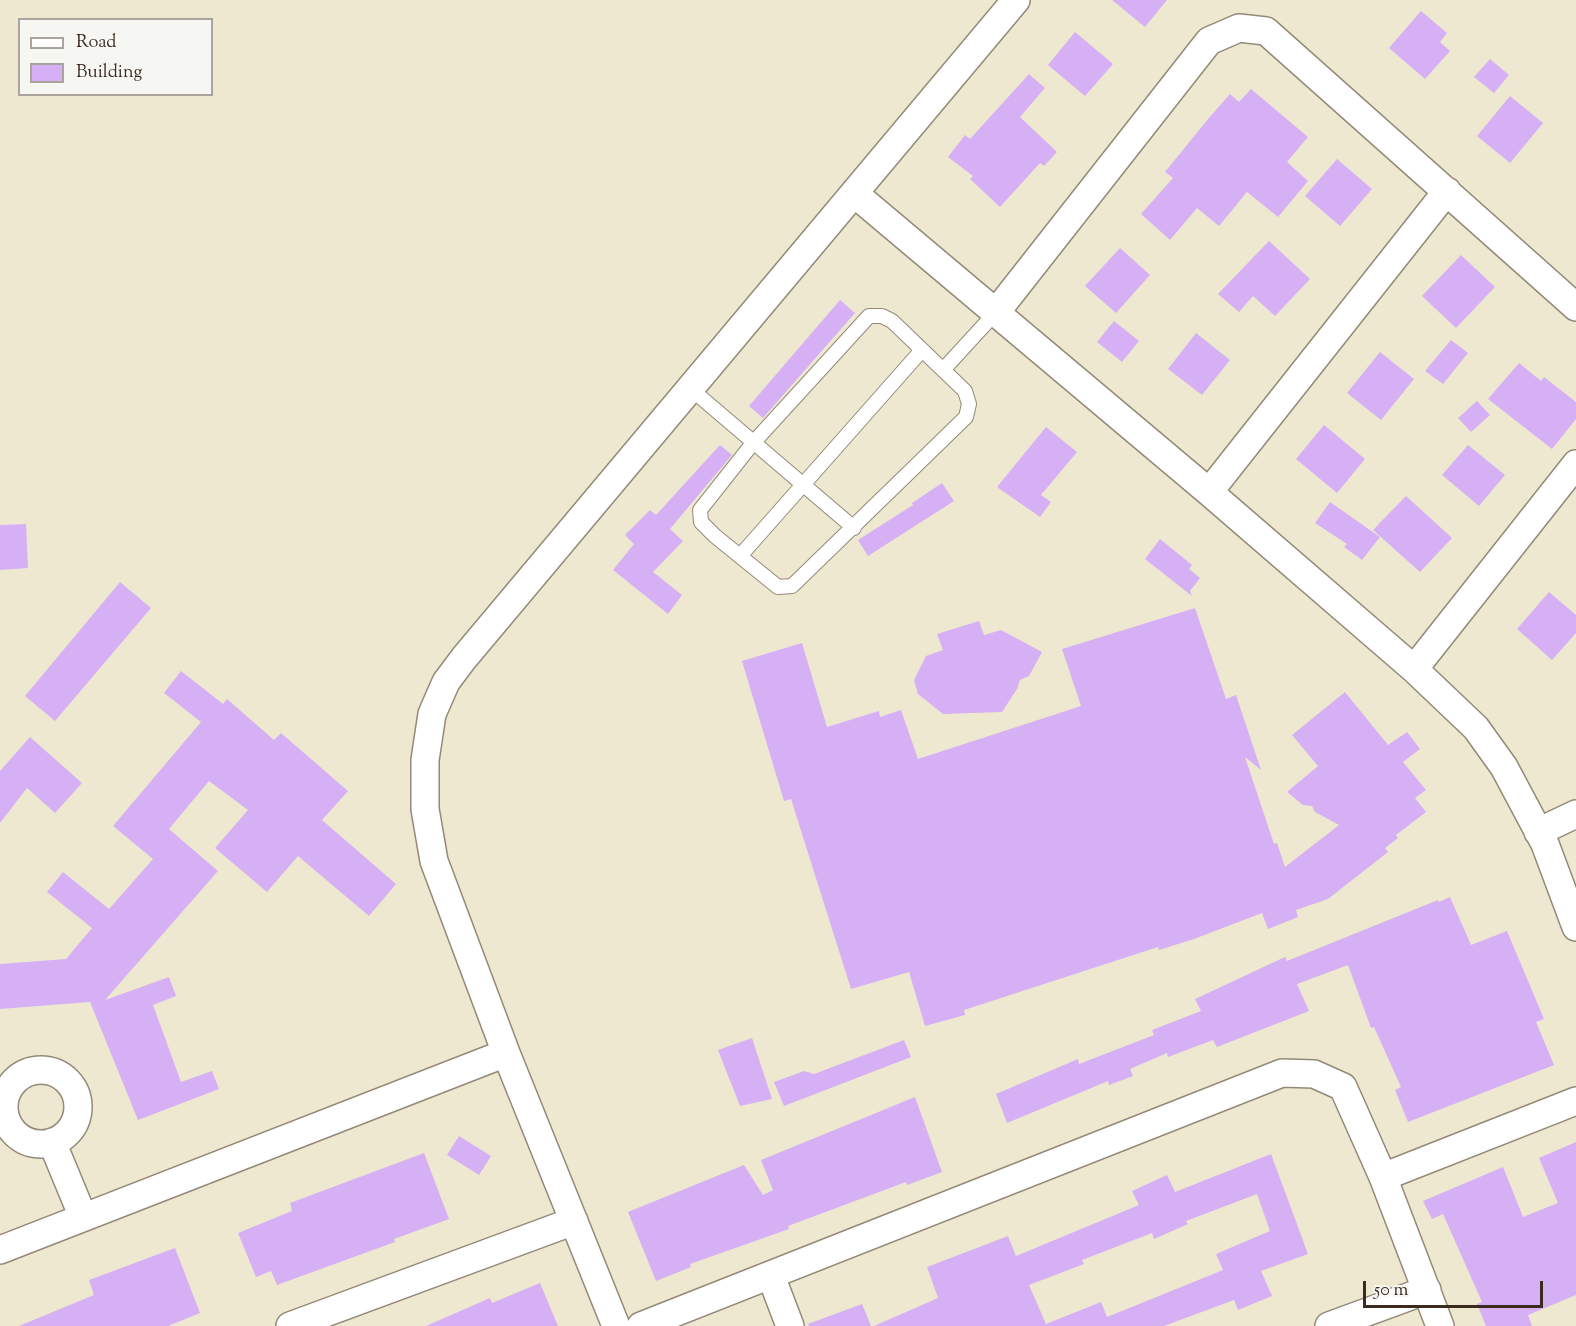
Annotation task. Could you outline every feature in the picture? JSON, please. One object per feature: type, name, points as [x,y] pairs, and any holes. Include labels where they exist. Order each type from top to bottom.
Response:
[{"type":"street","points":[[616,1326],[506,1053],[434,861],[425,809],[425,760],[432,714],[446,682],[464,658],[1016,0]]},
{"type":"street","points":[[996,311],[1209,41],[1239,28],[1266,31],[1576,307]]},
{"type":"street","points":[[1209,492],[1448,191]]},
{"type":"street","points":[[855,194],[1209,492],[1414,669],[1476,728],[1504,767],[1539,832],[1576,927]]},
{"type":"street","points":[[1414,669],[1576,464]]},
{"type":"street","points":[[1539,832],[1576,814]]},
{"type":"street","points":[[0,1250],[506,1053]]},
{"type":"street","points":[[48,1071],[59,1075],[69,1083],[75,1093],[77,1111],[71,1128],[52,1142],[27,1142],[9,1126],[2,1115],[7,1091],[24,1074],[48,1071]]},
{"type":"street","points":[[641,1326],[1282,1073],[1314,1074],[1343,1087],[1383,1178],[1440,1326]]},
{"type":"street","points":[[1383,1178],[1576,1101]]},
{"type":"street","points":[[52,1142],[83,1217]]},
{"type":"street","points":[[290,1326],[574,1221]]},
{"type":"street","points":[[771,1276],[790,1326]]},
{"type":"street","points":[[1329,1326],[1427,1290]]},
{"type":"lane","points":[[943,370],[996,311]]},
{"type":"lane","points":[[869,316],[882,316],[892,321],[943,370],[965,392],[969,404],[966,417],[792,586],[778,587],[701,522],[700,510],[753,443],[869,316]]},
{"type":"lane","points":[[740,556],[922,350]]},
{"type":"lane","points":[[691,389],[854,528]]},
{"type":"building","points":[[1112,0],[1167,0],[1145,27]]},
{"type":"building","points":[[1421,11],[1447,33],[1440,42],[1450,51],[1425,79],[1389,48]]},
{"type":"building","points":[[1075,32],[1113,64],[1085,96],[1048,65]]},
{"type":"building","points":[[1490,59],[1509,75],[1494,93],[1474,77]]},
{"type":"building","points":[[1029,74],[1045,88],[1020,117],[1057,152],[1044,166],[1040,163],[1000,207],[970,179],[973,176],[948,157],[965,135],[970,139]]},
{"type":"building","points":[[1251,89],[1308,137],[1287,162],[1308,181],[1278,217],[1247,192],[1219,226],[1197,208],[1170,240],[1141,214],[1173,178],[1165,172],[1230,94],[1239,102]]},
{"type":"building","points":[[1510,96],[1543,123],[1510,163],[1477,136]]},
{"type":"building","points":[[1337,159],[1372,189],[1340,226],[1305,196]]},
{"type":"building","points":[[1269,241],[1310,279],[1275,316],[1253,296],[1239,312],[1218,294]]},
{"type":"building","points":[[1120,248],[1150,275],[1116,313],[1085,286]]},
{"type":"building","points":[[1461,255],[1495,287],[1456,328],[1422,296]]},
{"type":"building","points":[[840,300],[855,313],[763,418],[749,406]]},
{"type":"building","points":[[1114,321],[1139,341],[1122,362],[1097,342]]},
{"type":"building","points":[[1196,333],[1230,360],[1202,395],[1168,369]]},
{"type":"building","points":[[1451,340],[1468,353],[1443,384],[1425,371]]},
{"type":"building","points":[[1380,352],[1414,379],[1381,420],[1347,393]]},
{"type":"building","points":[[1519,363],[1541,381],[1544,377],[1576,402],[1576,419],[1552,449],[1488,399]]},
{"type":"building","points":[[1477,401],[1490,415],[1471,432],[1458,418]]},
{"type":"building","points":[[1324,425],[1365,459],[1337,493],[1296,459]]},
{"type":"building","points":[[1046,427],[1077,452],[1041,495],[1051,502],[1040,517],[997,487]]},
{"type":"building","points":[[720,445],[732,455],[670,529],[683,541],[653,572],[682,595],[668,614],[613,570],[634,544],[625,535],[650,510],[656,515]]},
{"type":"building","points":[[1468,445],[1505,475],[1479,506],[1442,475]]},
{"type":"building","points":[[942,483],[954,501],[868,556],[858,540],[913,505],[912,503]]},
{"type":"building","points":[[1406,496],[1452,538],[1420,572],[1373,530]]},
{"type":"building","points":[[1330,502],[1380,537],[1362,560],[1344,547],[1347,544],[1315,523]]},
{"type":"building","points":[[26,524],[28,568],[0,570],[0,525]]},
{"type":"building","points":[[1160,539],[1192,565],[1189,569],[1200,578],[1190,591],[1192,596],[1145,559]]},
{"type":"building","points":[[120,582],[151,608],[55,721],[25,696]]},
{"type":"building","points":[[1549,592],[1576,615],[1576,633],[1552,660],[1517,629]]},
{"type":"building","points":[[1195,608],[1226,699],[1236,695],[1261,770],[1245,757],[1274,844],[1277,843],[1285,867],[1339,825],[1315,812],[1312,806],[1303,805],[1287,792],[1318,766],[1292,735],[1345,692],[1388,745],[1407,732],[1420,749],[1403,762],[1426,790],[1415,798],[1426,812],[1396,835],[1398,838],[1385,848],[1388,852],[1328,899],[1296,910],[1298,917],[1268,929],[1262,913],[1194,939],[1159,950],[1158,947],[964,1010],[965,1015],[925,1026],[909,972],[851,989],[791,799],[784,801],[742,661],[802,643],[827,727],[879,711],[880,717],[901,710],[918,759],[1081,706],[1062,649]]},
{"type":"building","points":[[979,621],[984,635],[1001,630],[1042,652],[1029,676],[1020,680],[1002,712],[943,714],[918,694],[914,680],[926,656],[943,650],[937,634]]},
{"type":"building","points":[[181,671],[223,704],[227,699],[274,740],[281,733],[348,791],[322,820],[396,884],[369,916],[298,856],[267,892],[215,848],[248,810],[209,781],[169,829],[218,871],[105,1000],[169,977],[176,996],[153,1005],[181,1082],[212,1071],[219,1089],[138,1120],[90,1002],[0,1009],[0,964],[66,959],[92,928],[47,892],[63,872],[109,909],[153,859],[113,826],[201,722],[164,693]]},
{"type":"building","points":[[30,737],[82,783],[55,813],[27,788],[0,823],[0,771]]},
{"type":"building","points":[[1450,897],[1471,945],[1507,931],[1544,1019],[1536,1022],[1554,1065],[1408,1122],[1395,1090],[1401,1087],[1374,1027],[1371,1028],[1348,965],[1297,984],[1309,1011],[1217,1047],[1213,1040],[1168,1057],[1167,1053],[1130,1069],[1133,1076],[1109,1085],[1108,1081],[1007,1123],[996,1094],[1078,1059],[1079,1064],[1154,1035],[1152,1030],[1201,1011],[1195,999],[1285,957],[1287,961]]},
{"type":"building","points":[[752,1038],[772,1099],[740,1106],[718,1050]]},
{"type":"building","points":[[904,1040],[911,1057],[784,1106],[774,1082],[804,1071],[814,1074]]},
{"type":"building","points":[[915,1097],[942,1172],[907,1185],[906,1182],[788,1226],[789,1229],[690,1264],[691,1267],[656,1281],[628,1212],[744,1165],[763,1195],[773,1190],[761,1160]]},
{"type":"building","points":[[459,1136],[491,1156],[479,1175],[447,1155]]},
{"type":"building","points":[[1576,1142],[1576,1295],[1528,1315],[1532,1326],[1486,1326],[1477,1304],[1482,1302],[1443,1214],[1432,1219],[1423,1201],[1503,1167],[1523,1217],[1558,1203],[1539,1158]]},
{"type":"building","points":[[424,1153],[449,1219],[394,1239],[395,1242],[277,1285],[271,1271],[256,1277],[238,1233],[292,1211],[290,1203]]},
{"type":"building","points":[[1271,1154],[1308,1254],[1261,1271],[1272,1296],[1238,1310],[1234,1300],[1164,1326],[874,1326],[938,1298],[927,1267],[1008,1236],[1016,1256],[1139,1205],[1132,1191],[1167,1175],[1175,1192]],"holes":[[[1257,1194],[1270,1231],[1216,1254],[1223,1270],[1107,1317],[1101,1302],[1046,1324],[1029,1285],[1084,1264],[1082,1260],[1152,1233],[1154,1239],[1188,1224],[1186,1221]]]},
{"type":"building","points":[[175,1248],[200,1313],[168,1326],[19,1326],[94,1295],[89,1280]]},
{"type":"building","points":[[540,1283],[558,1326],[426,1326],[490,1298],[492,1303]]},
{"type":"building","points":[[862,1304],[871,1326],[809,1326],[808,1324]]}]
